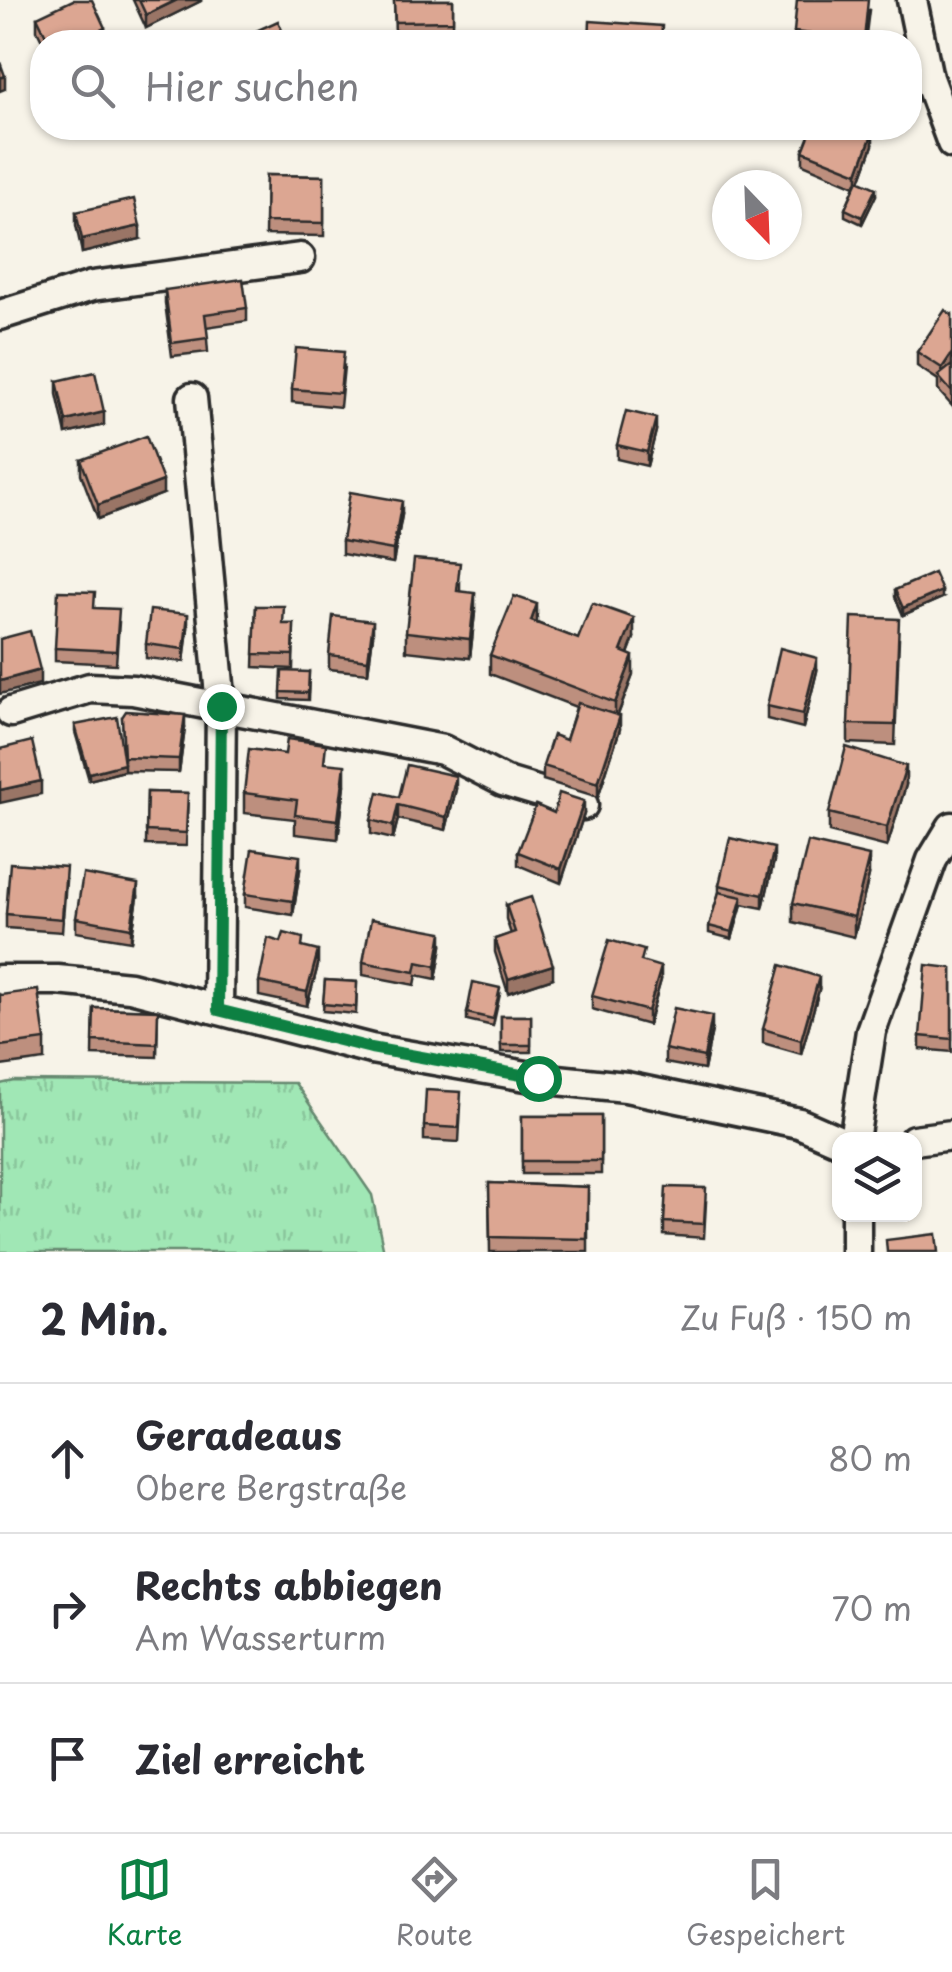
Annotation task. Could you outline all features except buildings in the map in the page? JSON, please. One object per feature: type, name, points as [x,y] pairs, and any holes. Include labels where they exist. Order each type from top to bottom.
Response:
[{"type":"street","points":[[912,0],[915,30]]},
{"type":"street","points":[[922,88],[952,143]]},
{"type":"street","points":[[0,315],[92,286],[300,258]]},
{"type":"street","points":[[192,398],[221,706],[218,1010]]},
{"type":"street","points":[[11,712],[90,688],[133,690],[442,750],[503,781],[582,805]]},
{"type":"street","points":[[855,1132],[871,1031],[932,860],[952,827]]},
{"type":"street","points":[[0,980],[57,980],[130,987],[371,1048],[538,1078],[644,1090],[799,1124],[832,1138]]},
{"type":"street","points":[[922,1139],[952,1135]]},
{"type":"street","points":[[856,1222],[856,1252]]},
{"type":"green space","points":[[295,1083],[372,1195],[384,1252],[0,1252],[0,1084]]},
{"type":"route","points":[[221,706],[218,1010],[371,1048],[538,1078]]}]
